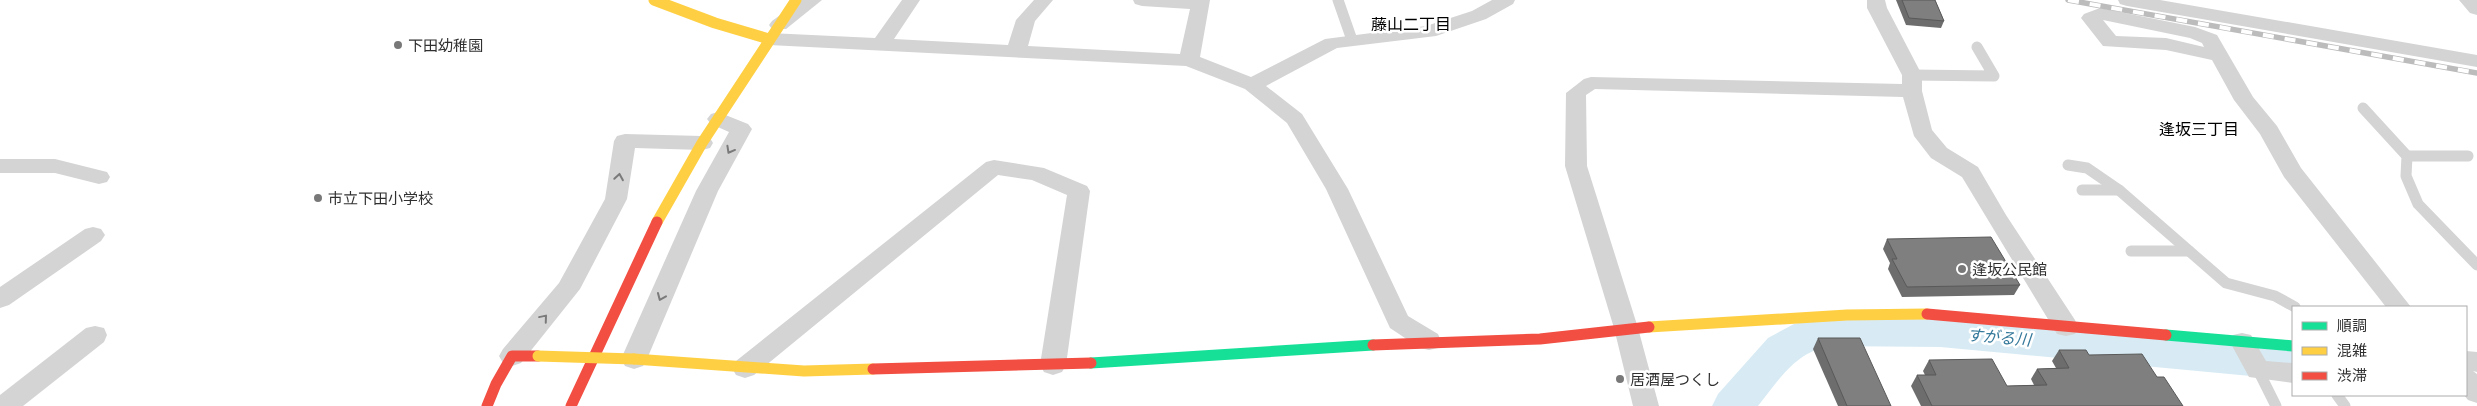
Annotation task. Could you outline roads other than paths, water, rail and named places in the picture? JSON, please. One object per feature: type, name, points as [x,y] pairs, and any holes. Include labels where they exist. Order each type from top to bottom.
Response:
[{"type":"street","points":[[571,406],[661,213],[702,143],[796,0]]},
{"type":"street","points":[[774,32],[813,0]]},
{"type":"street","points":[[881,44],[911,0]]},
{"type":"street","points":[[1016,51],[1026,20],[1044,0]]},
{"type":"street","points":[[1142,0],[1201,2],[1188,60]]},
{"type":"street","points":[[1252,85],[1332,43],[1429,32],[1479,14],[1506,0]]},
{"type":"street","points":[[1876,0],[1877,8],[1912,83],[1922,131],[1939,153],[1970,172],[1997,219],[2066,327]]},
{"type":"street","points":[[2127,0],[2193,6],[2477,61]]},
{"type":"street","points":[[2468,0],[2477,8]]},
{"type":"street","points":[[662,1],[715,23],[774,32],[881,44],[1188,60],[1252,85],[1295,119],[1338,189],[1399,322],[1429,341]]},
{"type":"street","points":[[2219,56],[2166,44],[2110,42],[2091,18],[2100,14],[2195,33],[2210,39],[2244,100],[2269,131],[2292,172],[2398,306]]},
{"type":"street","points":[[1646,406],[1626,328],[1576,166],[1576,93],[1591,83],[1912,83]]},
{"type":"street","points":[[634,359],[707,191],[741,129],[718,119]]},
{"type":"street","points":[[488,406],[496,384],[512,356],[573,281],[616,199],[626,141],[702,143]]},
{"type":"street","points":[[0,166],[55,166],[99,178]]},
{"type":"street","points":[[745,368],[994,167],[1036,173],[1079,191],[1053,365]]},
{"type":"street","points":[[0,300],[93,235]]},
{"type":"street","points":[[512,356],[634,359],[804,371],[1053,365],[1429,341],[1540,339],[1626,328],[1847,315],[1927,314],[2066,327],[2251,358],[2292,373]]},
{"type":"street","points":[[5,406],[95,335]]},
{"type":"street","points":[[2251,358],[2292,346]]},
{"type":"lane","points":[[1338,0],[1352,40]]},
{"type":"lane","points":[[1912,83],[1994,76],[1977,47]]},
{"type":"lane","points":[[2363,108],[2407,156],[2406,176],[2418,204],[2477,265]]},
{"type":"lane","points":[[2407,156],[2468,156]]},
{"type":"lane","points":[[2068,165],[2087,168],[2119,190],[2226,283],[2275,296],[2293,306]]},
{"type":"lane","points":[[2082,190],[2119,190]]},
{"type":"lane","points":[[2131,251],[2189,251]]},
{"type":"lane","points":[[2251,358],[2276,406]]},
{"type":"waterway","name":"すがる川","points":[[1733,406],[1782,349],[1808,335],[1830,331],[1940,332],[2220,359],[2292,364]]},
{"type":"railway","points":[[2068,0],[2477,73]]},
{"type":"place","name":"下田幼稚園","points":[[398,45]]},
{"type":"place","name":"市立下田小学校","points":[[318,198]]},
{"type":"place","name":"逢坂公民館","points":[[1962,269]]},
{"type":"place","name":"居酒屋つくし","points":[[1620,379]]},
{"type":"district","name":"藤山二丁目","points":[[1411,24]]},
{"type":"district","name":"逢坂三丁目","points":[[2199,129]]}]
